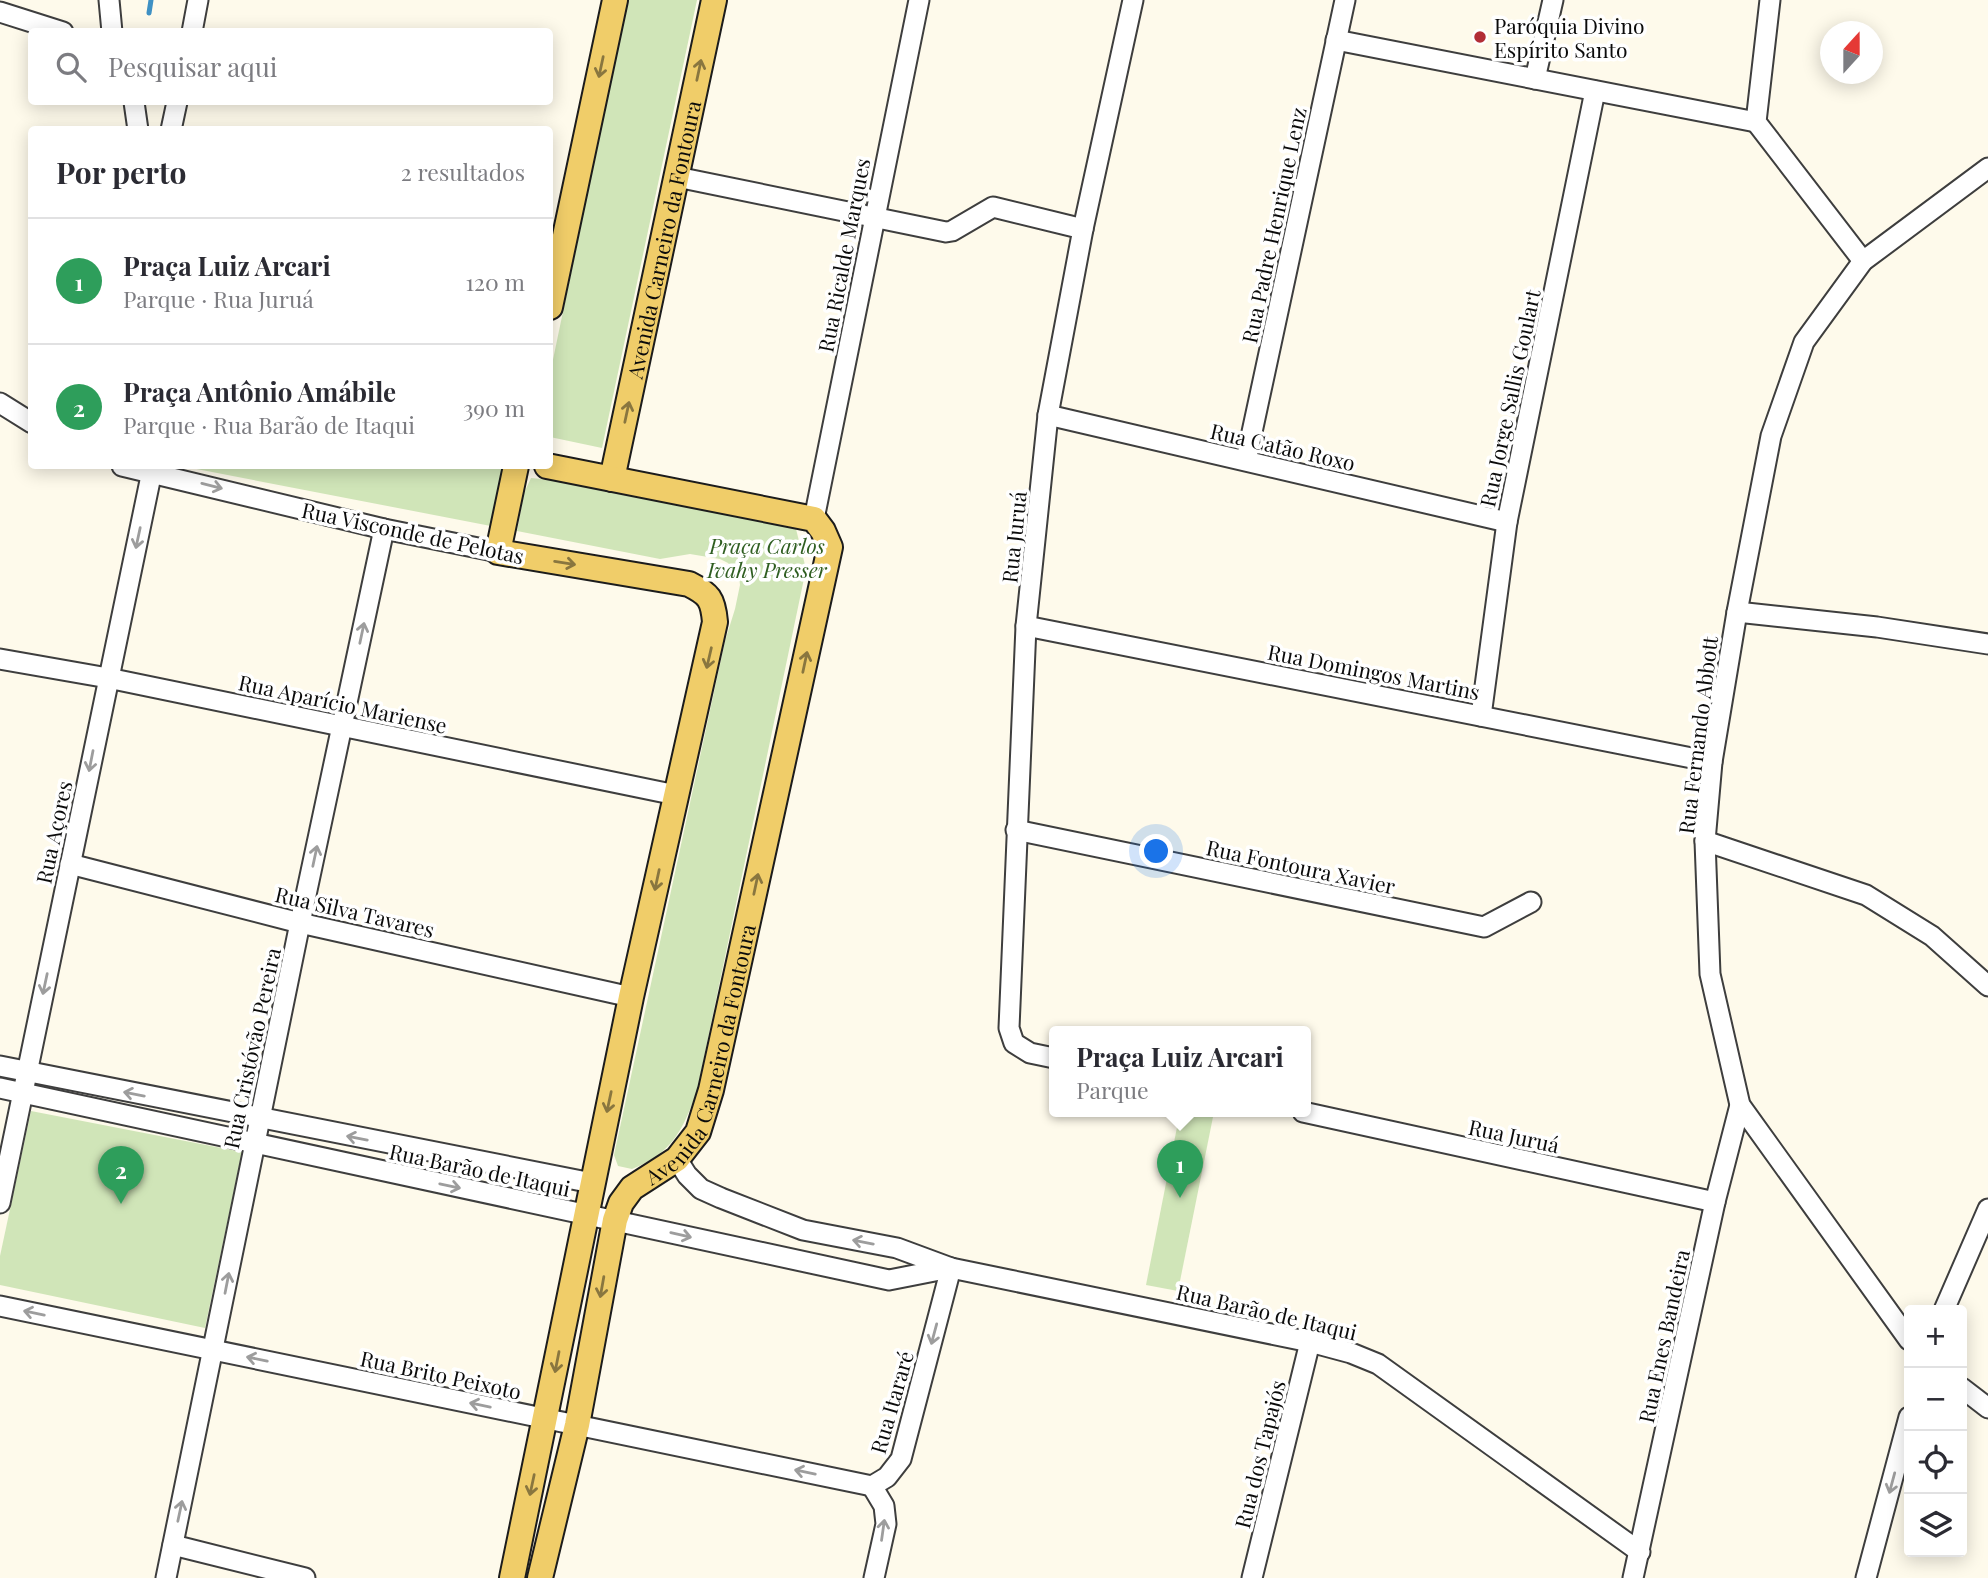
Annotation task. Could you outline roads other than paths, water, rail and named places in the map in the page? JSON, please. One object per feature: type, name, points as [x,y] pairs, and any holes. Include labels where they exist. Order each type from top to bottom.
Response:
[{"type":"main road","points":[[553,293],[615,0]]},
{"type":"main road","name":"Avenida Carneiro da Fontoura","points":[[612,479],[714,0]]},
{"type":"main road","points":[[553,467],[814,519]]},
{"type":"main road","points":[[498,552],[515,469]]},
{"type":"main road","name":"Avenida Carneiro da Fontoura","points":[[540,1578],[577,1425],[615,1220],[621,1203],[632,1188],[677,1158],[698,1132],[711,1090],[830,547],[814,519]]},
{"type":"main road","name":"Rua Visconde de Pelotas","points":[[498,552],[689,584],[705,593]]},
{"type":"main road","name":"Avenida Carneiro da Fontoura","points":[[512,1578],[547,1419],[631,997],[711,650],[715,622],[713,606],[705,593]]},
{"type":"street","points":[[109,0],[112,28]]},
{"type":"street","points":[[193,28],[198,0]]},
{"type":"street","name":"Rua Ricalde Marques","points":[[814,519],[919,0]]},
{"type":"street","name":"Rua Juruá","points":[[1049,1057],[1030,1053],[1014,1043],[1009,1028],[1026,626],[1048,415],[1083,229],[1133,0]]},
{"type":"street","name":"Rua Padre Henrique Lenz","points":[[1246,460],[1345,0]]},
{"type":"street","points":[[1535,79],[1553,0]]},
{"type":"street","points":[[1756,122],[1770,0]]},
{"type":"street","points":[[0,12],[50,28]]},
{"type":"street","points":[[1336,40],[1756,122],[1863,261]]},
{"type":"street","name":"Rua Jorge Sallis Goulart","points":[[1480,716],[1507,522],[1595,91]]},
{"type":"street","points":[[134,105],[137,126]]},
{"type":"street","points":[[172,126],[176,105]]},
{"type":"street","name":"Rua Fernando Abbott","points":[[1904,1333],[1741,1105],[1710,974],[1705,841],[1712,762],[1737,612],[1771,436],[1804,342],[1863,261],[1988,168]]},
{"type":"street","points":[[677,177],[946,232],[953,231],[993,207],[1083,229]]},
{"type":"street","points":[[0,402],[28,420]]},
{"type":"street","name":"Rua Catão Roxo","points":[[1048,415],[1507,522]]},
{"type":"street","name":"Rua Açores","points":[[0,1203],[108,677],[135,469]]},
{"type":"street","name":"Rua Visconde de Pelotas","points":[[139,469],[384,529],[498,552]]},
{"type":"street","name":"Rua Cristóvão Pereira","points":[[166,1578],[384,529]]},
{"type":"street","points":[[1737,612],[1877,627],[1988,644]]},
{"type":"street","name":"Rua Domingos Martins","points":[[1026,626],[1712,762]]},
{"type":"street","name":"Rua Aparício Mariense","points":[[0,659],[108,677],[676,795]]},
{"type":"street","name":"Rua Fontoura Xavier","points":[[1016,830],[1484,927],[1531,902]]},
{"type":"street","points":[[1705,841],[1866,895],[1932,936],[1988,986]]},
{"type":"street","name":"Rua Silva Tavares","points":[[70,864],[300,923],[631,997]]},
{"type":"street","name":"Rua Barão de Itaqui","points":[[0,1066],[592,1183]]},
{"type":"street","name":"Rua Barão de Itaqui","points":[[0,1088],[889,1280],[951,1268]]},
{"type":"street","name":"Rua Enes Bandeira","points":[[1633,1578],[1715,1202],[1741,1105]]},
{"type":"street","name":"Rua Juruá","points":[[1311,1114],[1715,1202]]},
{"type":"street","points":[[413,1178],[420,1150]]},
{"type":"street","name":"Rua Barão de Itaqui","points":[[677,1158],[687,1175],[701,1189],[803,1230],[897,1248],[951,1268],[1310,1342],[1351,1353],[1378,1364],[1640,1552]]},
{"type":"street","points":[[1946,1305],[1988,1209]]},
{"type":"street","points":[[889,1280],[897,1248]]},
{"type":"street","name":"Rua Itararé","points":[[872,1486],[887,1477],[901,1459],[951,1268]]},
{"type":"street","name":"Rua Brito Peixoto","points":[[0,1306],[872,1486]]},
{"type":"street","name":"Rua dos Tapajós","points":[[1252,1578],[1310,1342]]},
{"type":"street","points":[[1967,1392],[1988,1408]]},
{"type":"street","points":[[1866,1578],[1905,1431]]},
{"type":"street","points":[[872,1486],[884,1506],[886,1524],[876,1578]]},
{"type":"street","points":[[173,1545],[305,1578]]},
{"type":"waterway","points":[[149,13],[151,0]]},
{"type":"place","name":"Paróquia Divino Espírito Santo","points":[[1480,37]]},
{"type":"place","name":"Praça Luiz Arcari","points":[[1180,1198]]},
{"type":"place","name":"Praça Antônio Amábile","points":[[121,1204]]},
{"type":"park label","name":"Praça Carlos Ivahy Presser","points":[[767,557]]}]
